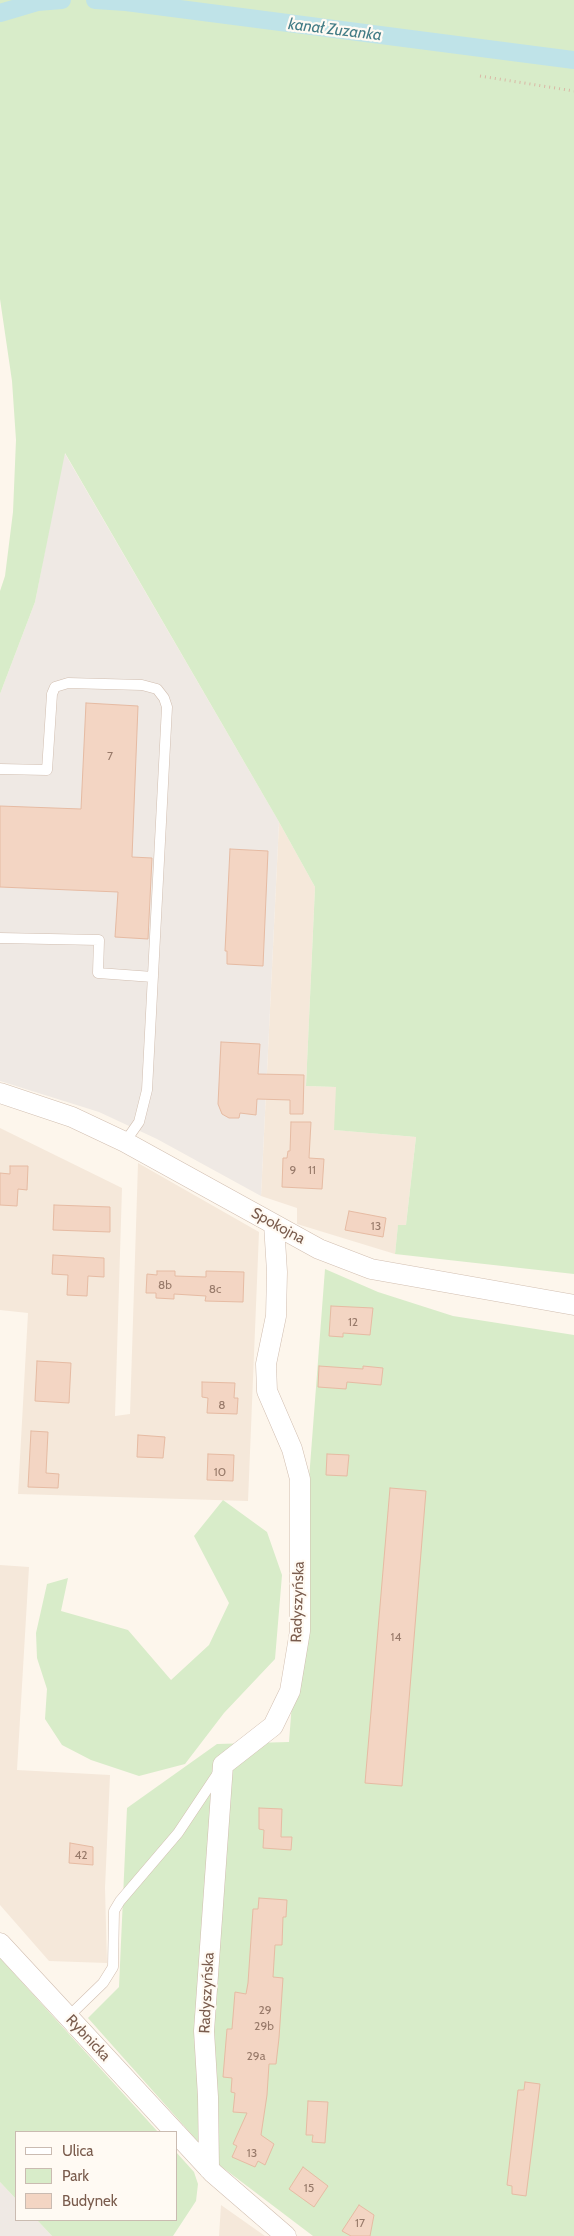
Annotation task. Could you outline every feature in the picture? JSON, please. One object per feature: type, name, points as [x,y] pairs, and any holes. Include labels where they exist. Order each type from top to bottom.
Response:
[{"type":"street","name":"Spokojna","points":[[0,1093],[72,1117],[125,1142],[319,1249],[371,1269],[574,1305]]},
{"type":"street","name":"Radyszyńska","points":[[209,2169],[208,2096],[204,2031],[223,1765],[273,1726],[290,1691],[300,1631],[300,1479],[292,1449],[267,1391],[266,1364],[276,1316],[277,1272],[274,1224]]},
{"type":"street","name":"Rybnicka","points":[[0,1943],[174,2131]]},
{"type":"street","name":"Rybnicka","points":[[178,2135],[209,2169],[286,2236]]},
{"type":"lane","points":[[0,769],[47,770],[52,694],[55,687],[68,683],[142,685],[157,689],[164,698],[167,708],[147,1090],[144,1110],[139,1122],[125,1142]]},
{"type":"lane","points":[[0,938],[99,940],[98,973],[153,977]]},
{"type":"lane","points":[[68,2017],[103,1983],[112,1967],[114,1911],[120,1901],[178,1833],[223,1765]]},
{"type":"path","points":[[480,76],[574,91]]},
{"type":"shaded area","points":[[64,452],[279,822],[261,1196],[157,1139],[99,1112],[0,1081],[0,694],[35,602]]},
{"type":"shaded area","points":[[279,822],[315,887],[306,1086],[337,1087],[335,1130],[416,1137],[406,1225],[398,1226],[395,1254],[297,1224],[297,1208],[261,1196]]},
{"type":"shaded area","points":[[0,1128],[122,1188],[115,1416],[130,1414],[138,1163],[259,1232],[248,1501],[18,1494],[28,1313],[0,1310]]},
{"type":"shaded area","points":[[0,1565],[29,1567],[17,1770],[110,1775],[105,1888],[107,1963],[49,1961],[0,1905]]},
{"type":"shaded area","points":[[0,2182],[15,2198],[15,2221],[38,2221],[52,2236],[0,2236]]},
{"type":"shaded area","points":[[221,2205],[265,2236],[219,2236]]},
{"type":"green space","points":[[0,0],[574,0],[574,1274],[395,1254],[398,1225],[406,1225],[416,1137],[334,1130],[336,1087],[306,1086],[315,887],[65,453],[35,602],[0,694],[0,591],[5,576],[13,512],[16,440],[12,381],[0,299]]},
{"type":"green space","points":[[325,1269],[378,1292],[453,1316],[574,1335],[574,2236],[313,2236],[218,2164],[88,2018],[119,1987],[127,1808],[217,1744],[289,1742]]},
{"type":"green space","points":[[223,1500],[267,1532],[282,1575],[275,1659],[224,1713],[185,1764],[139,1776],[91,1760],[62,1745],[45,1719],[47,1689],[37,1658],[36,1633],[47,1584],[68,1578],[61,1611],[128,1630],[171,1680],[209,1645],[229,1603],[194,1536]]},
{"type":"green space","points":[[0,1958],[157,2131],[15,2131],[15,2198],[0,2182]]},
{"type":"green space","points":[[178,2154],[194,2172],[198,2184],[196,2201],[173,2236],[52,2236],[38,2221],[178,2221]]},
{"type":"building","points":[[86,703],[138,706],[132,857],[152,858],[148,939],[115,937],[118,892],[0,887],[0,806],[81,809]]},
{"type":"building","points":[[230,849],[268,851],[263,966],[227,964],[227,951],[225,951]]},
{"type":"building","points":[[221,1042],[260,1044],[258,1074],[304,1075],[303,1114],[290,1114],[290,1100],[257,1099],[256,1115],[240,1113],[239,1118],[229,1118],[222,1114],[218,1104]]},
{"type":"building","points":[[291,1122],[311,1122],[309,1158],[324,1159],[322,1189],[282,1187],[283,1158],[287,1158],[288,1151],[290,1151]]},
{"type":"building","points":[[10,1166],[28,1166],[27,1190],[18,1189],[17,1206],[0,1205],[0,1173],[10,1174]]},
{"type":"building","points":[[54,1205],[110,1207],[110,1232],[53,1230]]},
{"type":"building","points":[[349,1211],[386,1218],[383,1237],[345,1230]]},
{"type":"building","points":[[53,1255],[104,1258],[104,1277],[88,1276],[87,1296],[67,1295],[68,1275],[52,1274]]},
{"type":"building","points":[[157,1271],[175,1271],[175,1276],[206,1277],[206,1271],[244,1272],[243,1302],[205,1301],[206,1296],[174,1294],[174,1299],[156,1298],[156,1293],[146,1293],[147,1274],[157,1275]]},
{"type":"building","points":[[331,1306],[373,1308],[370,1335],[343,1333],[343,1337],[329,1336]]},
{"type":"building","points":[[37,1361],[71,1363],[69,1403],[35,1401]]},
{"type":"building","points":[[319,1366],[363,1369],[363,1366],[383,1368],[381,1385],[347,1382],[346,1389],[318,1387]]},
{"type":"building","points":[[202,1382],[235,1383],[234,1398],[238,1398],[237,1414],[207,1413],[208,1398],[202,1397]]},
{"type":"building","points":[[31,1431],[48,1432],[46,1473],[59,1474],[58,1488],[28,1487]]},
{"type":"building","points":[[138,1435],[165,1437],[163,1458],[137,1457]]},
{"type":"building","points":[[208,1454],[234,1455],[233,1481],[207,1480]]},
{"type":"building","points":[[327,1454],[349,1455],[347,1476],[326,1475]]},
{"type":"building","points":[[390,1488],[426,1491],[402,1786],[365,1783]]},
{"type":"building","points":[[259,1808],[282,1809],[281,1837],[292,1837],[291,1850],[263,1848],[264,1830],[259,1829]]},
{"type":"building","points":[[70,1843],[93,1847],[93,1865],[69,1863]]},
{"type":"building","points":[[259,1898],[287,1900],[286,1917],[283,1917],[282,1945],[275,1945],[273,1977],[283,1978],[279,2038],[276,2064],[269,2064],[261,2135],[274,2144],[265,2165],[258,2161],[255,2167],[232,2157],[237,2146],[233,2144],[247,2113],[233,2112],[235,2093],[231,2092],[232,2078],[223,2077],[227,2029],[232,2029],[235,1992],[246,1994],[253,1909],[258,1909]]},
{"type":"building","points":[[525,2082],[540,2084],[526,2196],[512,2194],[512,2186],[507,2185],[518,2090],[524,2090]]},
{"type":"building","points":[[308,2101],[328,2102],[325,2143],[312,2142],[313,2135],[306,2135]]},
{"type":"building","points":[[303,2167],[328,2186],[314,2207],[289,2189]]},
{"type":"building","points":[[359,2205],[374,2215],[370,2236],[351,2236],[342,2231]]},
{"type":"waterway","name":"kanał Zuzanka","points":[[0,13],[37,2],[62,0]]},
{"type":"waterway","name":"kanał Zuzanka","points":[[95,0],[126,2],[574,60]]}]
